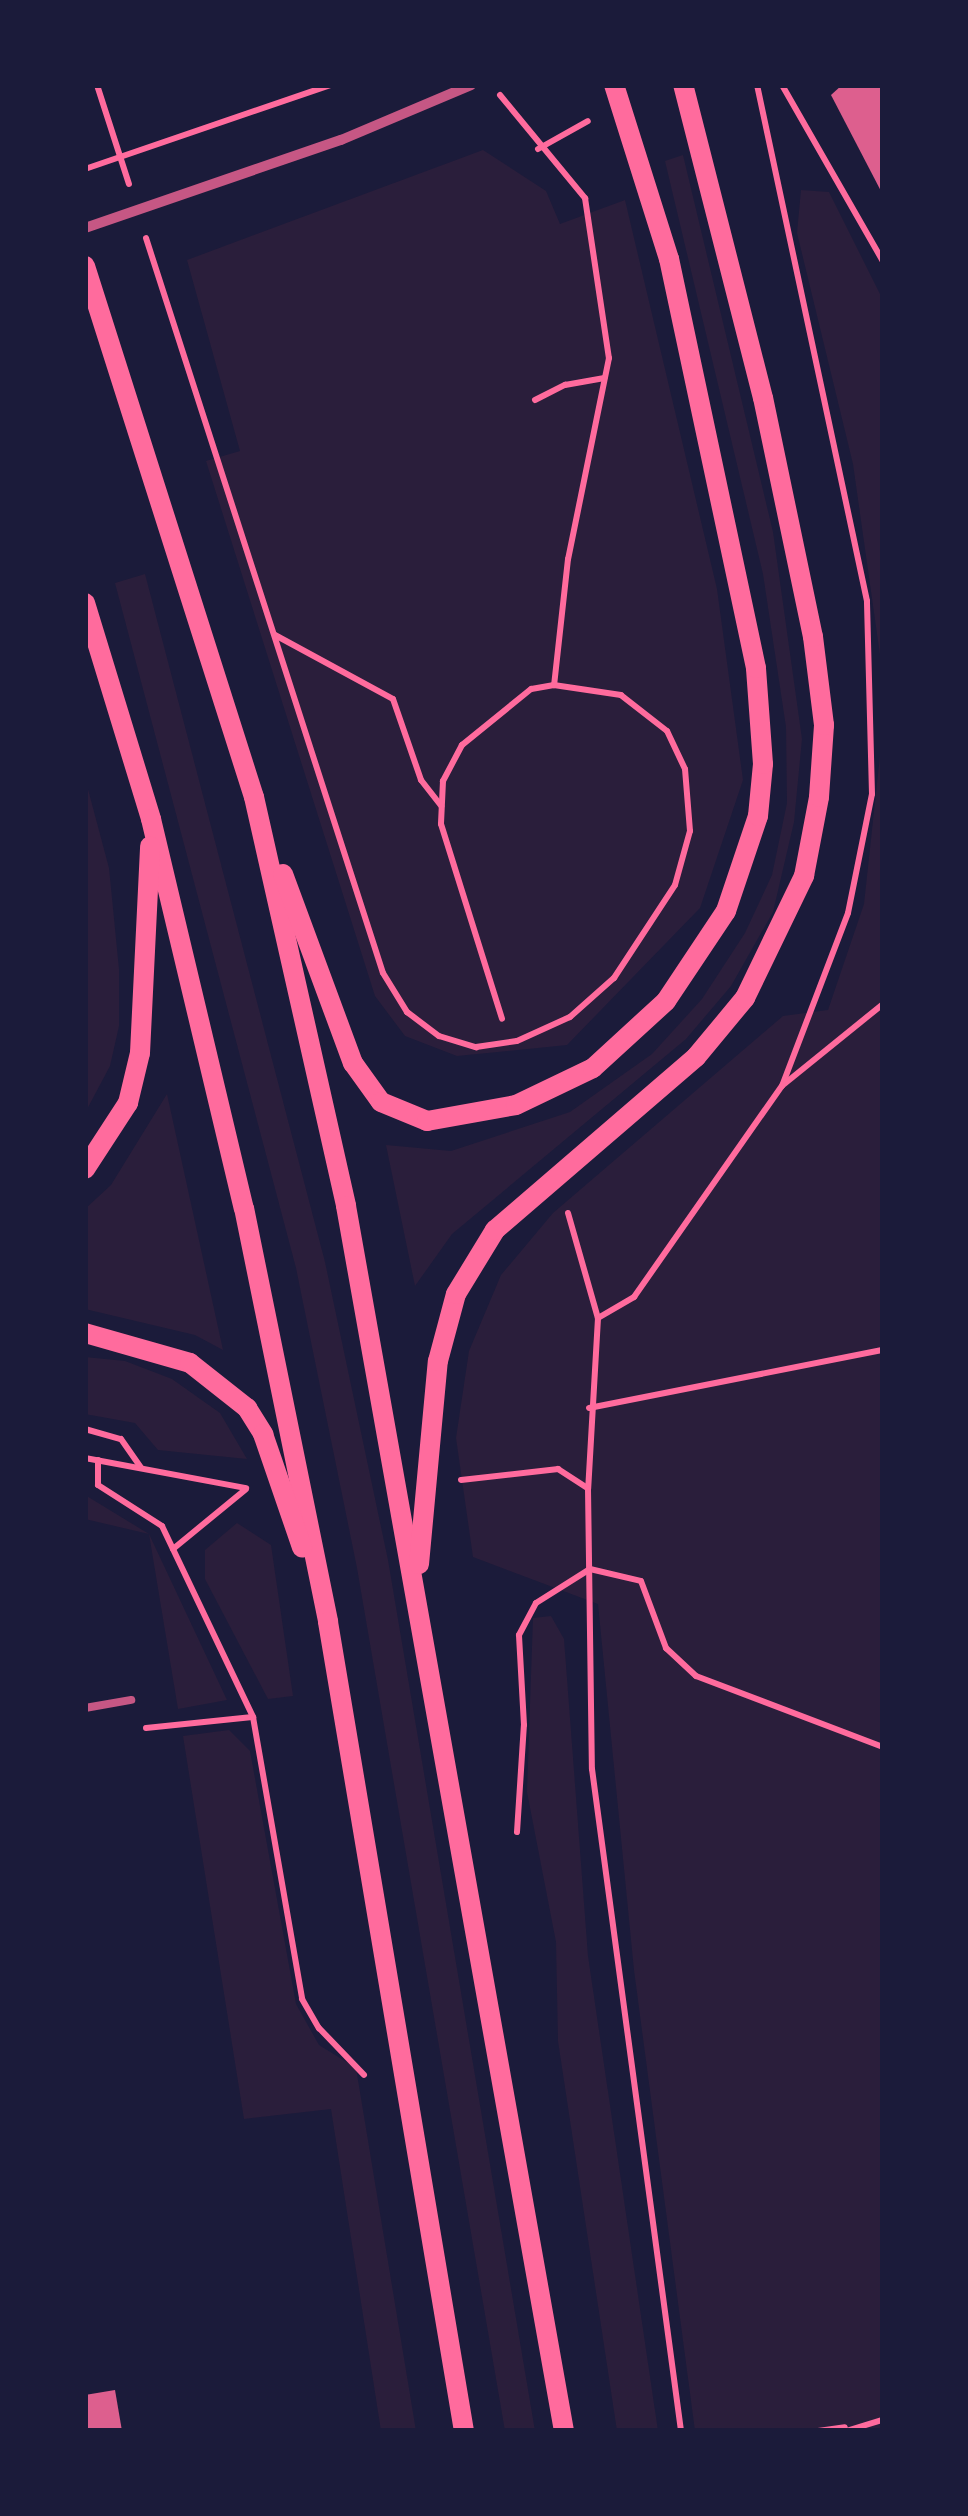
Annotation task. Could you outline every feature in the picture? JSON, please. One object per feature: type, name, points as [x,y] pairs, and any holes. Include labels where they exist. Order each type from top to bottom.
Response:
[{"type":"main road","points":[[85,266],[254,797],[352,1063],[382,1102],[427,1121],[516,1105],[594,1068],[666,1001],[726,912],[758,816],[762,764],[756,668],[669,259],[614,85]]},
{"type":"main road","points":[[417,1590],[438,1361],[456,1294],[495,1230],[696,1057],[746,998],[779,939],[804,876],[819,797],[824,725],[814,637],[762,398],[683,85]]},
{"type":"main road","points":[[85,603],[151,820],[244,1208],[328,1622],[464,2431]]},
{"type":"main road","points":[[254,797],[346,1206],[564,2431]]},
{"type":"main road","points":[[85,1169],[128,1103],[140,1054],[151,820]]},
{"type":"main road","points":[[85,1334],[190,1363],[247,1408],[263,1434],[328,1622]]},
{"type":"street","points":[[85,228],[341,140],[471,85]]},
{"type":"lane","points":[[85,1708],[131,1700]]},
{"type":"path","points":[[85,170],[330,85]]},
{"type":"path","points":[[494,85],[538,149],[585,198],[608,358],[568,559],[554,685]]},
{"type":"path","points":[[784,85],[883,261]]},
{"type":"path","points":[[181,344],[383,974],[407,1012],[440,1036],[476,1047],[517,1042],[570,1018],[614,978],[675,885],[690,831],[685,769],[667,731],[621,695],[554,685],[531,689],[462,744],[442,782],[440,824],[502,1019]]},
{"type":"path","points":[[535,400],[565,385],[604,378]]},
{"type":"path","points":[[274,634],[392,699],[421,780],[442,807]]},
{"type":"path","points":[[782,1086],[883,1004]]},
{"type":"path","points":[[566,1202],[598,1318],[588,1489],[592,1770],[681,2431]]},
{"type":"path","points":[[590,1408],[883,1350]]},
{"type":"path","points":[[85,1430],[121,1439],[142,1469]]},
{"type":"path","points":[[85,1458],[247,1488],[173,1550]]},
{"type":"path","points":[[98,1460],[98,1485],[162,1526],[252,1717],[302,1999],[327,2035]]},
{"type":"path","points":[[455,1480],[558,1468],[588,1489]]},
{"type":"path","points":[[517,1832],[524,1725],[519,1635],[536,1603],[590,1569],[641,1580],[666,1648],[696,1676],[883,1748]]},
{"type":"path","points":[[136,1729],[252,1717]]},
{"type":"path","points":[[818,2431],[883,2420]]},
{"type":"shaded area","points":[[483,150],[546,191],[560,224],[625,200],[717,589],[743,780],[700,908],[567,1045],[457,1056],[405,1036],[375,996],[206,461],[240,451],[187,260]]},
{"type":"shaded area","points":[[683,155],[773,532],[802,739],[794,822],[773,912],[731,986],[686,1039],[452,1234],[415,1286],[386,1145],[451,1151],[570,1112],[652,1054],[702,999],[745,933],[772,875],[787,803],[786,727],[763,574],[665,161]]},
{"type":"shaded area","points":[[801,190],[829,192],[883,300],[883,676],[853,464],[797,233]]},
{"type":"shaded area","points":[[145,574],[325,1262],[388,1560],[535,2431],[505,2431],[357,1568],[296,1268],[115,583]]},
{"type":"shaded area","points":[[883,728],[883,2431],[695,2431],[634,1970],[598,1604],[473,1557],[456,1438],[469,1351],[501,1275],[553,1213],[783,1016],[828,1010],[864,904]]},
{"type":"shaded area","points":[[85,778],[109,868],[119,969],[119,1026],[110,1066],[85,1113]]},
{"type":"shaded area","points":[[167,1094],[223,1350],[195,1335],[85,1309],[85,1209],[111,1185]]},
{"type":"shaded area","points":[[85,1357],[125,1361],[172,1379],[220,1413],[247,1459],[158,1450],[135,1423],[85,1414]]},
{"type":"shaded area","points":[[85,1495],[149,1534],[85,1519]]},
{"type":"shaded area","points":[[237,1523],[271,1545],[293,1696],[268,1699],[205,1579],[205,1550]]},
{"type":"shaded area","points":[[149,1534],[227,1700],[178,1709]]},
{"type":"shaded area","points":[[551,1616],[564,1639],[588,1956],[658,2431],[617,2431],[558,2041],[556,1942],[527,1792],[533,1618]]},
{"type":"shaded area","points":[[229,1730],[250,1751],[296,2004],[319,2045],[356,2068],[416,2431],[381,2431],[331,2109],[244,2119],[183,1736]]},
{"type":"building","points":[[842,85],[883,85],[883,195],[831,95]]},
{"type":"building","points":[[115,2390],[122,2431],[85,2431],[85,2395]]}]
